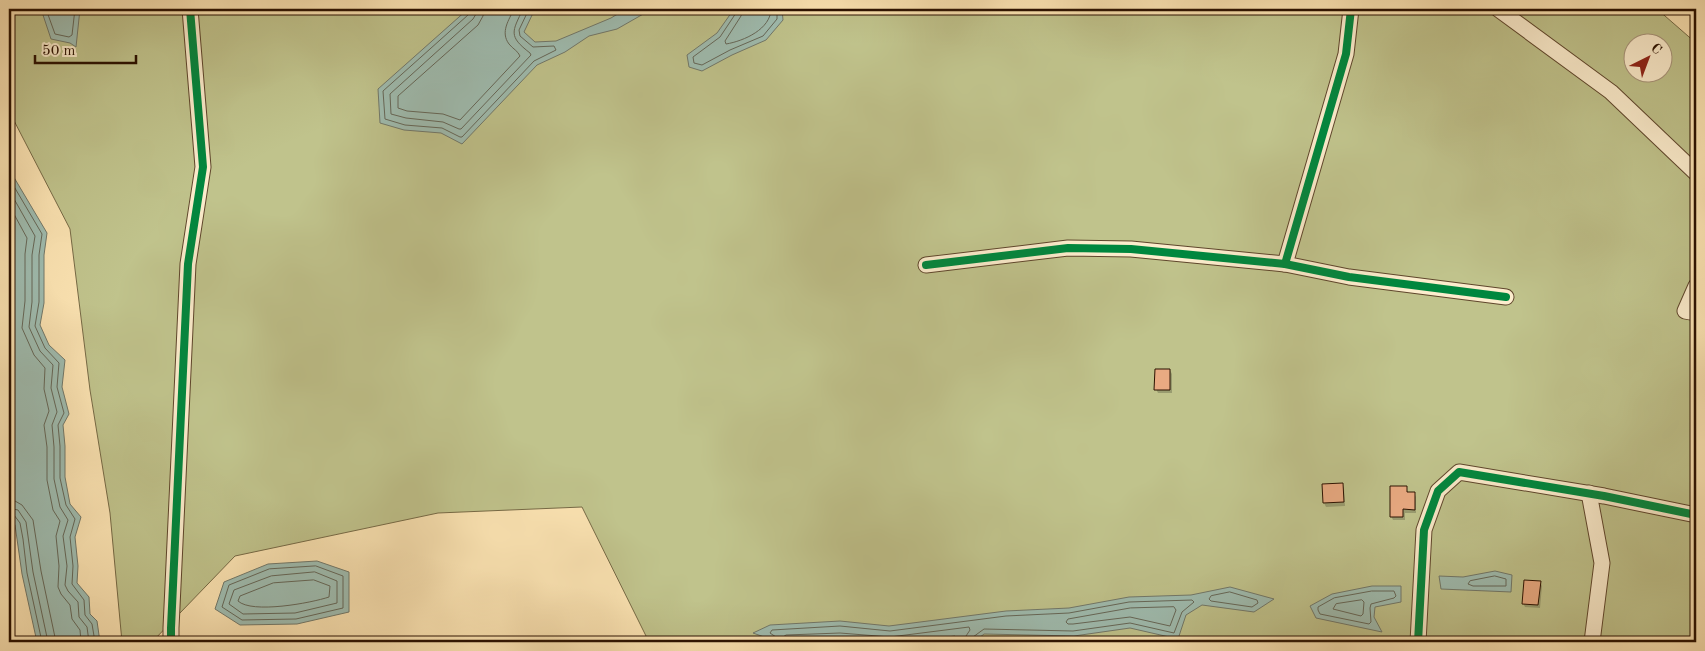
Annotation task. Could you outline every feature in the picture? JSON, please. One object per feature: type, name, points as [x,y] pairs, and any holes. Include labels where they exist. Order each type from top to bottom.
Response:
[{"type":"street","points":[[172,642],[171,628],[188,264],[203,167],[190,9]]},
{"type":"street","points":[[1285,264],[1346,54],[1350,9]]},
{"type":"street","points":[[1498,9],[1611,92],[1696,173]]},
{"type":"street","points":[[926,265],[1068,248],[1131,249],[1285,264],[1349,277],[1506,297]]},
{"type":"street","points":[[1696,286],[1685,311],[1696,313]]},
{"type":"street","points":[[1418,642],[1424,530],[1438,491],[1458,472],[1589,493],[1696,515]]},
{"type":"street","points":[[1589,493],[1602,563],[1592,642]]},
{"type":"green space","points":[[9,9],[1657,9],[1696,43],[1696,642],[649,642],[582,507],[438,513],[235,556],[152,642],[122,642],[110,513],[90,390],[70,229],[9,111]]},
{"type":"water","points":[[41,9],[80,9],[76,47],[70,43],[51,39]]},
{"type":"water","points":[[468,9],[533,9],[534,11],[524,32],[535,42],[556,41],[611,18],[626,9],[652,9],[617,29],[589,36],[565,52],[537,65],[462,144],[441,133],[404,130],[380,123],[378,89]]},
{"type":"water","points":[[734,9],[782,9],[783,20],[766,40],[702,71],[689,67],[687,55],[717,33]]},
{"type":"water","points":[[9,169],[47,233],[44,255],[44,303],[40,325],[49,345],[65,360],[62,387],[69,414],[63,425],[65,477],[70,504],[81,517],[75,537],[78,566],[77,583],[89,597],[90,614],[97,621],[100,642],[37,642],[22,574],[15,525],[9,517]]},
{"type":"water","points":[[317,561],[349,572],[349,612],[297,624],[240,625],[215,609],[224,582],[268,564]]},
{"type":"water","points":[[1495,571],[1512,575],[1511,592],[1441,589],[1439,576],[1463,577]]},
{"type":"water","points":[[1372,586],[1401,586],[1401,602],[1375,607],[1374,617],[1382,632],[1316,618],[1310,606],[1332,594]]},
{"type":"water","points":[[1230,587],[1274,599],[1254,612],[1202,605],[1186,615],[1178,639],[1130,628],[1074,636],[984,634],[974,642],[839,642],[823,640],[821,642],[778,642],[753,633],[770,625],[840,621],[889,626],[1006,611],[1069,608],[1129,597],[1191,595]]},
{"type":"building","points":[[1155,369],[1170,369],[1170,390],[1154,390]]},
{"type":"building","points":[[1343,483],[1344,502],[1323,503],[1322,484]]},
{"type":"building","points":[[1390,486],[1407,486],[1407,492],[1415,492],[1415,510],[1403,509],[1403,517],[1390,517]]},
{"type":"building","points":[[1524,580],[1541,581],[1538,605],[1522,604]]},
{"type":"cycle path","points":[[171,642],[188,264],[203,167],[190,9]]},
{"type":"cycle path","points":[[1285,264],[1346,54],[1351,9]]},
{"type":"cycle path","points":[[926,265],[1068,248],[1131,249],[1285,264],[1349,277],[1506,297]]},
{"type":"cycle path","points":[[1418,642],[1424,530],[1438,491],[1459,472],[1604,496],[1696,515]]}]
